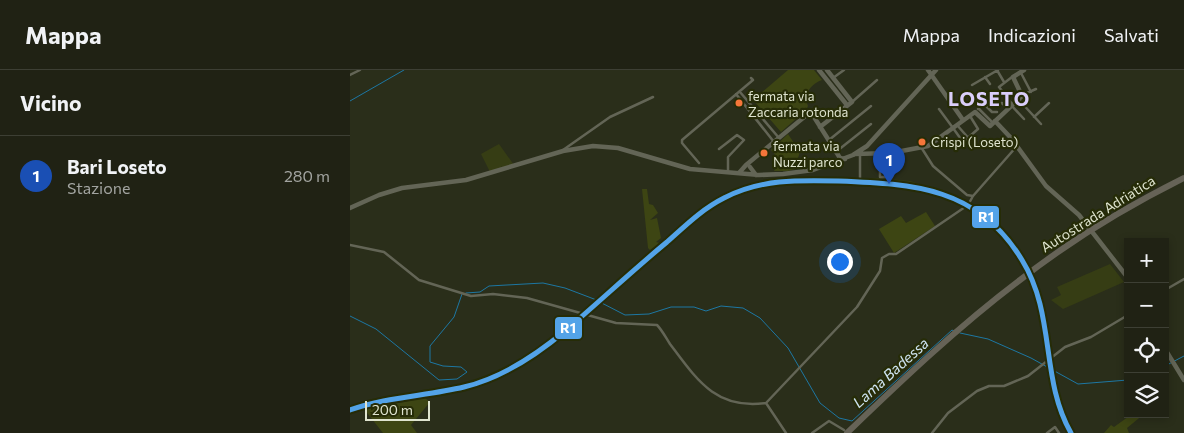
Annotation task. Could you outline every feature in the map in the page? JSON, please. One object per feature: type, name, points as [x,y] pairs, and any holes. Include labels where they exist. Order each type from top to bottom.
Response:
[{"type":"highway","name":"Autostrada Adriatica","points":[[845,432],[854,430],[971,322],[1021,279],[1078,239],[1142,200],[1184,178]]},
{"type":"highway","name":"Autostrada Adriatica","points":[[971,322],[1034,273],[1078,243],[1136,207],[1184,182]]},
{"type":"main road","points":[[819,70],[847,105]]},
{"type":"main road","points":[[820,126],[852,102],[827,70]]},
{"type":"main road","points":[[927,70],[963,120]]},
{"type":"main road","points":[[922,87],[928,76],[927,70]]},
{"type":"main road","points":[[858,154],[876,138],[937,70]]},
{"type":"main road","points":[[937,70],[935,74],[938,84]]},
{"type":"main road","points":[[350,208],[379,195],[402,188],[471,179],[563,151],[608,146],[681,167],[747,174],[796,173],[829,165],[836,159],[845,159],[858,154],[894,152],[928,146],[977,110],[990,126],[1022,95],[1013,77],[1022,71]]},
{"type":"main road","points":[[922,87],[930,82],[938,84]]},
{"type":"main road","points":[[739,173],[811,113],[834,149],[836,159]]},
{"type":"main road","points":[[994,122],[1016,146],[1046,186],[1086,222],[1124,273]]},
{"type":"main road","points":[[747,174],[748,166]]},
{"type":"main road","points":[[748,166],[756,174]]},
{"type":"main road","points":[[1169,356],[1183,379]]},
{"type":"street","points":[[350,75],[360,70]]},
{"type":"street","points":[[833,78],[844,70]]},
{"type":"street","points":[[972,85],[997,70],[1004,82]]},
{"type":"street","points":[[1022,71],[1031,92]]},
{"type":"street","points":[[996,78],[1000,76]]},
{"type":"street","points":[[985,77],[990,84]]},
{"type":"street","points":[[1013,77],[999,87],[1010,106],[1024,119]]},
{"type":"street","points":[[699,163],[682,143],[682,140],[740,92],[753,80],[751,78]]},
{"type":"street","points":[[852,102],[877,80]]},
{"type":"street","points":[[1022,95],[1036,89]]},
{"type":"street","points":[[740,92],[779,138]]},
{"type":"street","points":[[736,94],[774,142]]},
{"type":"street","points":[[563,151],[563,149],[610,117],[653,98]]},
{"type":"street","points":[[1018,99],[1041,124]]},
{"type":"street","points":[[977,110],[988,101]]},
{"type":"street","points":[[998,104],[1002,103],[1010,106]]},
{"type":"street","points":[[984,104],[992,112],[997,112]]},
{"type":"street","points":[[1034,117],[1049,104]]},
{"type":"street","points":[[829,140],[871,106]]},
{"type":"street","points":[[939,108],[954,127],[962,142],[978,129],[970,116]]},
{"type":"street","points":[[834,149],[871,124]]},
{"type":"street","points":[[943,127],[947,132]]},
{"type":"street","points":[[954,127],[971,141]]},
{"type":"street","points":[[719,149],[737,135],[744,140],[728,157],[728,172]]},
{"type":"street","points":[[941,136],[948,145]]},
{"type":"street","points":[[350,245],[384,252],[419,280],[471,296],[493,294],[528,298],[616,323],[657,325],[697,379],[722,399],[734,403],[766,403],[857,307],[880,271],[882,258],[889,254],[896,254],[963,210],[1016,146]]},
{"type":"street","points":[[921,147],[933,166],[967,195],[973,196]]},
{"type":"street","points":[[892,170],[880,171],[880,177],[892,177],[894,152]]},
{"type":"street","points":[[858,154],[860,181]]},
{"type":"street","points":[[886,170],[886,177]]},
{"type":"street","points":[[1169,288],[1184,279]]},
{"type":"street","points":[[932,433],[948,414],[977,391],[987,386],[1004,386],[1028,376],[1065,347],[1091,337],[1124,317]]},
{"type":"street","points":[[766,403],[786,433]]},
{"type":"street","points":[[812,433],[829,421],[845,432]]},
{"type":"street","points":[[1047,433],[1055,427],[1059,433]]},
{"type":"shaded area","points":[[788,70],[814,70],[822,80],[814,84],[809,90],[806,110],[781,132],[753,100]]},
{"type":"shaded area","points":[[788,134],[800,152],[798,158],[805,166],[788,171],[774,171],[777,160],[771,150]]},
{"type":"shaded area","points":[[499,144],[514,165],[503,169],[501,166],[501,169],[490,172],[481,154]]},
{"type":"shaded area","points":[[879,178],[910,181],[936,189],[934,194],[914,189],[862,186],[862,179]]},
{"type":"shaded area","points":[[642,189],[647,189],[649,204],[653,205],[658,213],[650,220],[657,218],[661,238],[656,242],[660,243],[650,250],[648,248]]},
{"type":"shaded area","points":[[926,212],[935,226],[894,253],[879,229],[901,216],[906,223]]},
{"type":"shaded area","points":[[1110,264],[1124,282],[1063,309],[1051,300],[1061,295],[1057,287]]},
{"type":"shaded area","points":[[425,398],[430,402],[411,425],[417,433],[383,433],[364,409]]},
{"type":"shaded area","points":[[1126,418],[1139,418],[1127,428],[1129,433],[1104,433],[1111,425],[1114,427]]},
{"type":"waterway","points":[[350,101],[404,70]]},
{"type":"waterway","name":"Lama Badessa","points":[[466,293],[480,292],[489,286],[543,283],[565,288],[594,299],[625,315],[649,314],[671,307],[694,307],[706,311],[721,306],[743,308],[760,318],[788,348],[820,403],[839,418],[852,421],[952,330],[954,331]]},
{"type":"waterway","name":"Lama Badessa","points":[[350,316],[376,329],[439,380],[457,379],[467,372],[461,367],[443,366],[430,362],[430,346],[454,317],[462,294]]},
{"type":"waterway","name":"Lama Badessa","points":[[960,333],[988,339],[1031,358],[1078,384],[1124,380]]},
{"type":"waterway","name":"Lama Badessa","points":[[1169,364],[1184,356]]},
{"type":"transit line","name":"R1","points":[[350,410],[392,399],[464,387],[492,378],[518,365],[565,331],[694,218],[724,198],[751,187],[765,184],[794,181],[838,181],[893,184],[942,194],[964,204],[985,217],[1005,236],[1022,260],[1033,281],[1040,303],[1055,391],[1061,412],[1071,433]]},
{"type":"place","name":"fermata via Zaccaria rotonda","points":[[739,103]]},
{"type":"place","name":"Crispi (Loseto)","points":[[922,142]]},
{"type":"place","name":"fermata via Nuzzi parco","points":[[764,153]]},
{"type":"place","name":"Bari Loseto","points":[[889,184]]},
{"type":"district","name":"LOSETO","points":[[989,99]]}]
